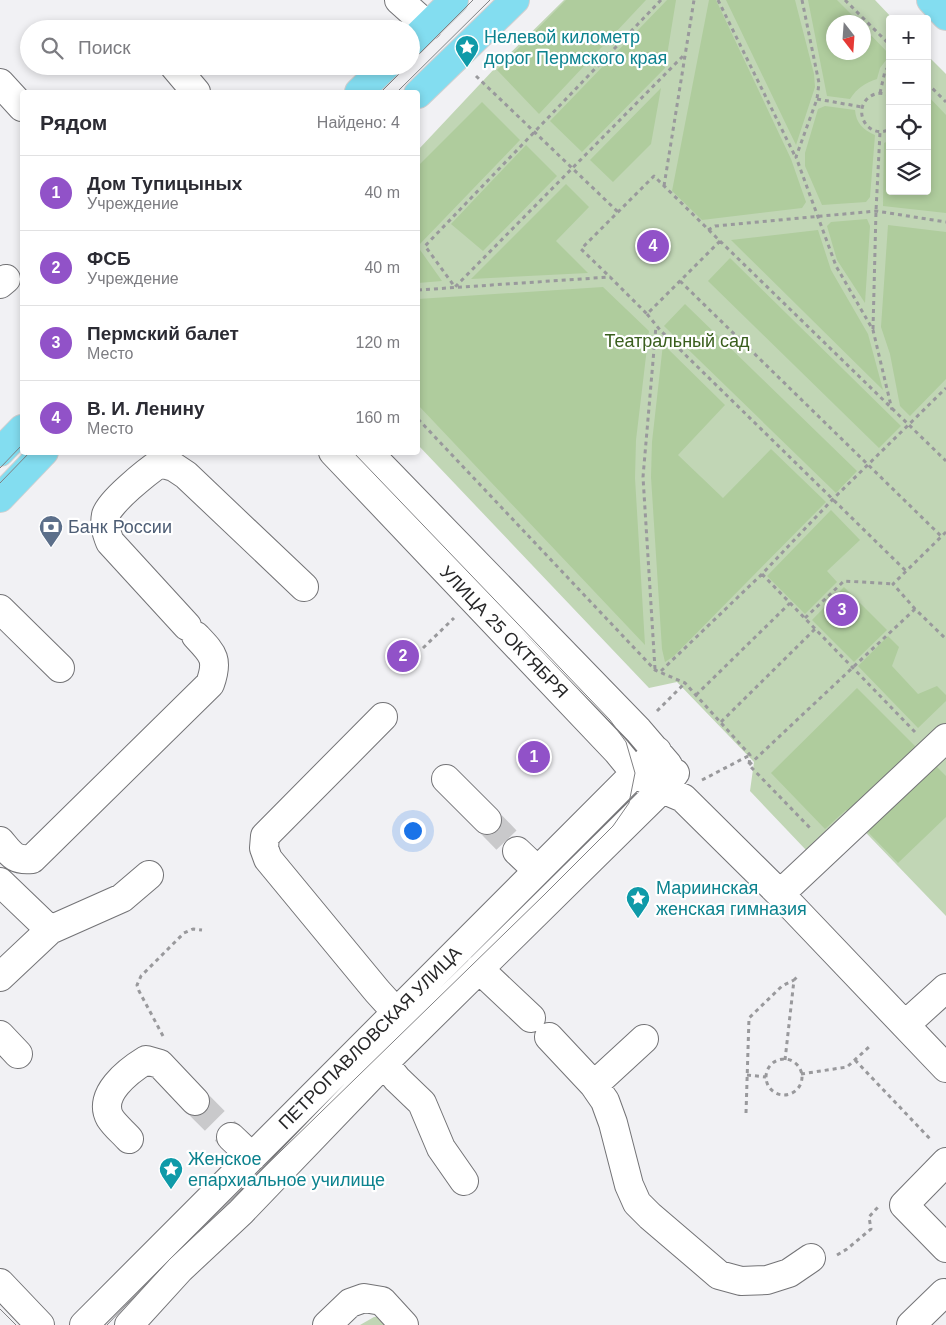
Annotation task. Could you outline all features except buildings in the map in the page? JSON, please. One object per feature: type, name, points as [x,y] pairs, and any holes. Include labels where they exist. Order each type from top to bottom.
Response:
[{"type":"main road","points":[[420,92],[515,0]]},
{"type":"main road","points":[[931,0],[946,16]]},
{"type":"main road","points":[[361,90],[377,75]]},
{"type":"main road","points":[[0,452],[20,431]]},
{"type":"main road","points":[[0,498],[41,455]]},
{"type":"street","points":[[399,0],[433,16]]},
{"type":"street","points":[[182,75],[194,90]]},
{"type":"street","name":"УЛИЦА 25 ОКТЯБРЯ","points":[[336,455],[635,772],[679,786]]},
{"type":"street","name":"УЛИЦА 25 ОКТЯБРЯ","points":[[371,455],[657,750],[679,786],[946,1068]]},
{"type":"street","points":[[0,841],[11,855],[22,860],[32,859],[210,684],[215,669],[210,651],[110,542],[105,530],[107,513],[112,505],[148,471],[160,463],[174,467],[186,475],[304,587]]},
{"type":"street","points":[[0,609],[60,668]]},
{"type":"street","points":[[383,717],[265,836],[264,848],[268,859],[396,1012]]},
{"type":"street","points":[[780,894],[939,744]]},
{"type":"street","name":"ПЕТРОПАВЛОВСКАЯ УЛИЦА","points":[[84,1325],[657,750]]},
{"type":"street","points":[[446,779],[487,820]]},
{"type":"street","name":"ПЕТРОПАВЛОВСКАЯ УЛИЦА","points":[[129,1325],[180,1269],[241,1212],[384,1063],[479,970],[679,786]]},
{"type":"street","points":[[517,851],[538,870]]},
{"type":"street","points":[[0,977],[50,930],[122,898],[149,875]]},
{"type":"street","points":[[0,882],[50,930]]},
{"type":"street","points":[[479,970],[531,1018]]},
{"type":"street","points":[[905,1025],[946,988]]},
{"type":"street","points":[[550,1037],[594,1085],[605,1101],[613,1123],[629,1185],[637,1203],[719,1275],[741,1281],[767,1280],[789,1273],[811,1258]]},
{"type":"street","points":[[594,1085],[644,1039]]},
{"type":"street","points":[[129,1139],[111,1120],[106,1108],[108,1096],[128,1071],[146,1060],[160,1064],[195,1100]]},
{"type":"street","points":[[384,1063],[397,1080],[422,1104],[441,1148],[464,1181]]},
{"type":"street","points":[[231,1137],[252,1157]]},
{"type":"street","points":[[941,1154],[904,1205],[946,1248]]},
{"type":"street","points":[[0,1283],[40,1325]]},
{"type":"street","points":[[911,1325],[944,1292]]},
{"type":"street","points":[[327,1325],[350,1303],[364,1298],[382,1301],[404,1325]]},
{"type":"path","points":[[455,287],[425,246],[662,0]]},
{"type":"path","points":[[664,186],[694,0]]},
{"type":"path","points":[[718,0],[796,157],[836,266],[873,330]]},
{"type":"path","points":[[796,157],[817,99],[819,83],[802,0]]},
{"type":"path","points":[[845,0],[886,41]]},
{"type":"path","points":[[455,287],[686,54]]},
{"type":"path","points":[[880,93],[886,70]]},
{"type":"path","points":[[471,72],[618,212]]},
{"type":"path","points":[[931,87],[946,102]]},
{"type":"path","points":[[886,95],[880,93],[868,97],[862,106],[861,114],[865,125],[870,129],[880,132],[886,130]]},
{"type":"path","points":[[817,99],[862,106]]},
{"type":"path","points":[[880,132],[873,330],[892,410]]},
{"type":"path","points":[[906,572],[656,326],[647,314],[581,249],[654,176],[946,461]]},
{"type":"path","points":[[708,230],[715,226],[876,211],[946,222]]},
{"type":"path","points":[[647,314],[720,241]]},
{"type":"path","points":[[420,290],[610,277]]},
{"type":"path","points":[[680,281],[942,537]]},
{"type":"path","points":[[655,670],[643,477],[656,326]]},
{"type":"path","points":[[661,672],[762,574],[833,499],[946,388]]},
{"type":"path","points":[[420,421],[655,670],[685,683],[750,755],[749,765]]},
{"type":"path","points":[[806,618],[844,582],[893,584],[946,532]]},
{"type":"path","points":[[762,574],[853,669],[939,744]]},
{"type":"path","points":[[893,584],[915,609],[946,639]]},
{"type":"path","points":[[696,695],[790,603]]},
{"type":"path","points":[[749,765],[915,609]]},
{"type":"path","points":[[423,648],[456,616]]},
{"type":"path","points":[[721,722],[816,629]]},
{"type":"path","points":[[652,716],[685,683]]},
{"type":"path","points":[[679,786],[750,755]]},
{"type":"path","points":[[749,765],[814,831]]},
{"type":"path","points":[[166,1040],[160,1033],[138,991],[138,981],[184,933],[194,929],[202,930]]},
{"type":"path","points":[[746,1113],[749,1018],[782,986],[799,975]]},
{"type":"path","points":[[785,1060],[794,980]]},
{"type":"path","points":[[802,1074],[847,1067],[868,1047]]},
{"type":"path","points":[[785,1060],[792,1062],[802,1074],[801,1082],[797,1089],[791,1094],[783,1095],[775,1093],[769,1088],[766,1077],[770,1065],[777,1061],[785,1060]]},
{"type":"path","points":[[855,1060],[941,1154]]},
{"type":"path","points":[[747,1075],[766,1077]]},
{"type":"green space","name":"Театральный сад","points":[[564,0],[875,0],[889,15],[886,15],[886,195],[931,195],[931,59],[946,74],[946,916],[846,812],[806,850],[750,791],[754,762],[677,682],[649,688],[420,447],[420,148],[496,67]]},
{"type":"green space","points":[[566,0],[646,0],[539,114],[497,70]]},
{"type":"green space","points":[[667,0],[676,0],[665,68],[582,152],[550,121]]},
{"type":"green space","points":[[709,0],[716,0],[791,159],[806,202],[802,208],[702,220],[672,191]]},
{"type":"green space","points":[[726,0],[795,0],[814,74],[815,87],[796,145]]},
{"type":"green space","points":[[808,0],[837,0],[852,15],[826,15],[826,60],[871,60],[871,35],[886,51],[886,60],[880,68],[877,79],[862,86],[850,99],[827,96]]},
{"type":"green space","points":[[661,88],[651,144],[613,182],[590,160]]},
{"type":"green space","points":[[931,99],[946,115],[946,213],[883,206],[884,143],[886,142],[886,195],[931,195]]},
{"type":"green space","points":[[482,102],[520,140],[420,244],[420,164]]},
{"type":"green space","points":[[825,106],[855,110],[861,126],[875,135],[870,197],[866,202],[822,205],[805,166],[805,153],[818,109]]},
{"type":"green space","points":[[526,145],[557,176],[483,251],[451,224]]},
{"type":"green space","points":[[566,184],[589,207],[556,241],[588,273],[471,279]]},
{"type":"green space","points":[[867,219],[870,226],[865,303],[837,260],[827,226],[831,222]]},
{"type":"green space","points":[[888,225],[946,232],[946,379],[910,416],[900,406],[890,354],[881,327]]},
{"type":"green space","points":[[818,230],[831,270],[868,334],[883,390],[731,240]]},
{"type":"green space","points":[[420,250],[442,281],[420,283]]},
{"type":"green space","points":[[730,258],[901,426],[879,448],[708,281]]},
{"type":"green space","points":[[603,287],[649,331],[636,440],[635,478],[645,645],[420,407],[420,299]]},
{"type":"green space","points":[[685,304],[857,471],[836,493],[664,326]]},
{"type":"green space","points":[[663,344],[725,405],[678,455],[723,498],[771,449],[826,502],[674,656],[665,662],[662,649],[651,477],[652,442]]},
{"type":"green space","points":[[831,510],[860,540],[827,571],[837,582],[805,614],[767,576]]},
{"type":"green space","points":[[844,587],[887,630],[854,662],[812,620]]},
{"type":"green space","points":[[888,636],[899,647],[892,666],[918,694],[937,686],[946,695],[946,701],[918,728],[858,666]]},
{"type":"green space","points":[[857,688],[919,750],[851,815],[846,810],[825,829],[771,773]]},
{"type":"green space","points":[[932,762],[946,776],[946,817],[898,863],[864,828]]},
{"type":"green space","points":[[374,1317],[382,1317],[393,1325],[360,1325]]},
{"type":"tunnel","points":[[487,820],[517,851]]},
{"type":"tunnel","points":[[195,1101],[231,1137]]},
{"type":"tram line","points":[[420,53],[473,0]]},
{"type":"tram line","points":[[420,69],[490,0]]},
{"type":"tram line","points":[[383,90],[398,75]]},
{"type":"tram line","points":[[399,90],[414,75]]},
{"type":"tram line","points":[[0,468],[20,447]]},
{"type":"tram line","points":[[0,483],[27,455]]},
{"type":"tram line","points":[[107,1325],[170,1259],[544,895],[613,826],[629,803],[635,773],[626,742],[610,720],[356,455]]},
{"type":"tram line","points":[[0,1309],[16,1325]]},
{"type":"place","name":"Нелевой километр дорог Пермского края","points":[[467,68]]},
{"type":"place","name":"В. И. Ленину","points":[[653,246]]},
{"type":"place","name":"Банк России","points":[[51,548]]},
{"type":"place","name":"Пермский балет","points":[[842,610]]},
{"type":"place","name":"ФСБ","points":[[403,656]]},
{"type":"place","name":"Дом Тупицыных","points":[[534,757]]},
{"type":"place","name":"Мариинская женская гимназия","points":[[638,919]]},
{"type":"place","name":"Женское епархиальное училище","points":[[171,1190]]}]
